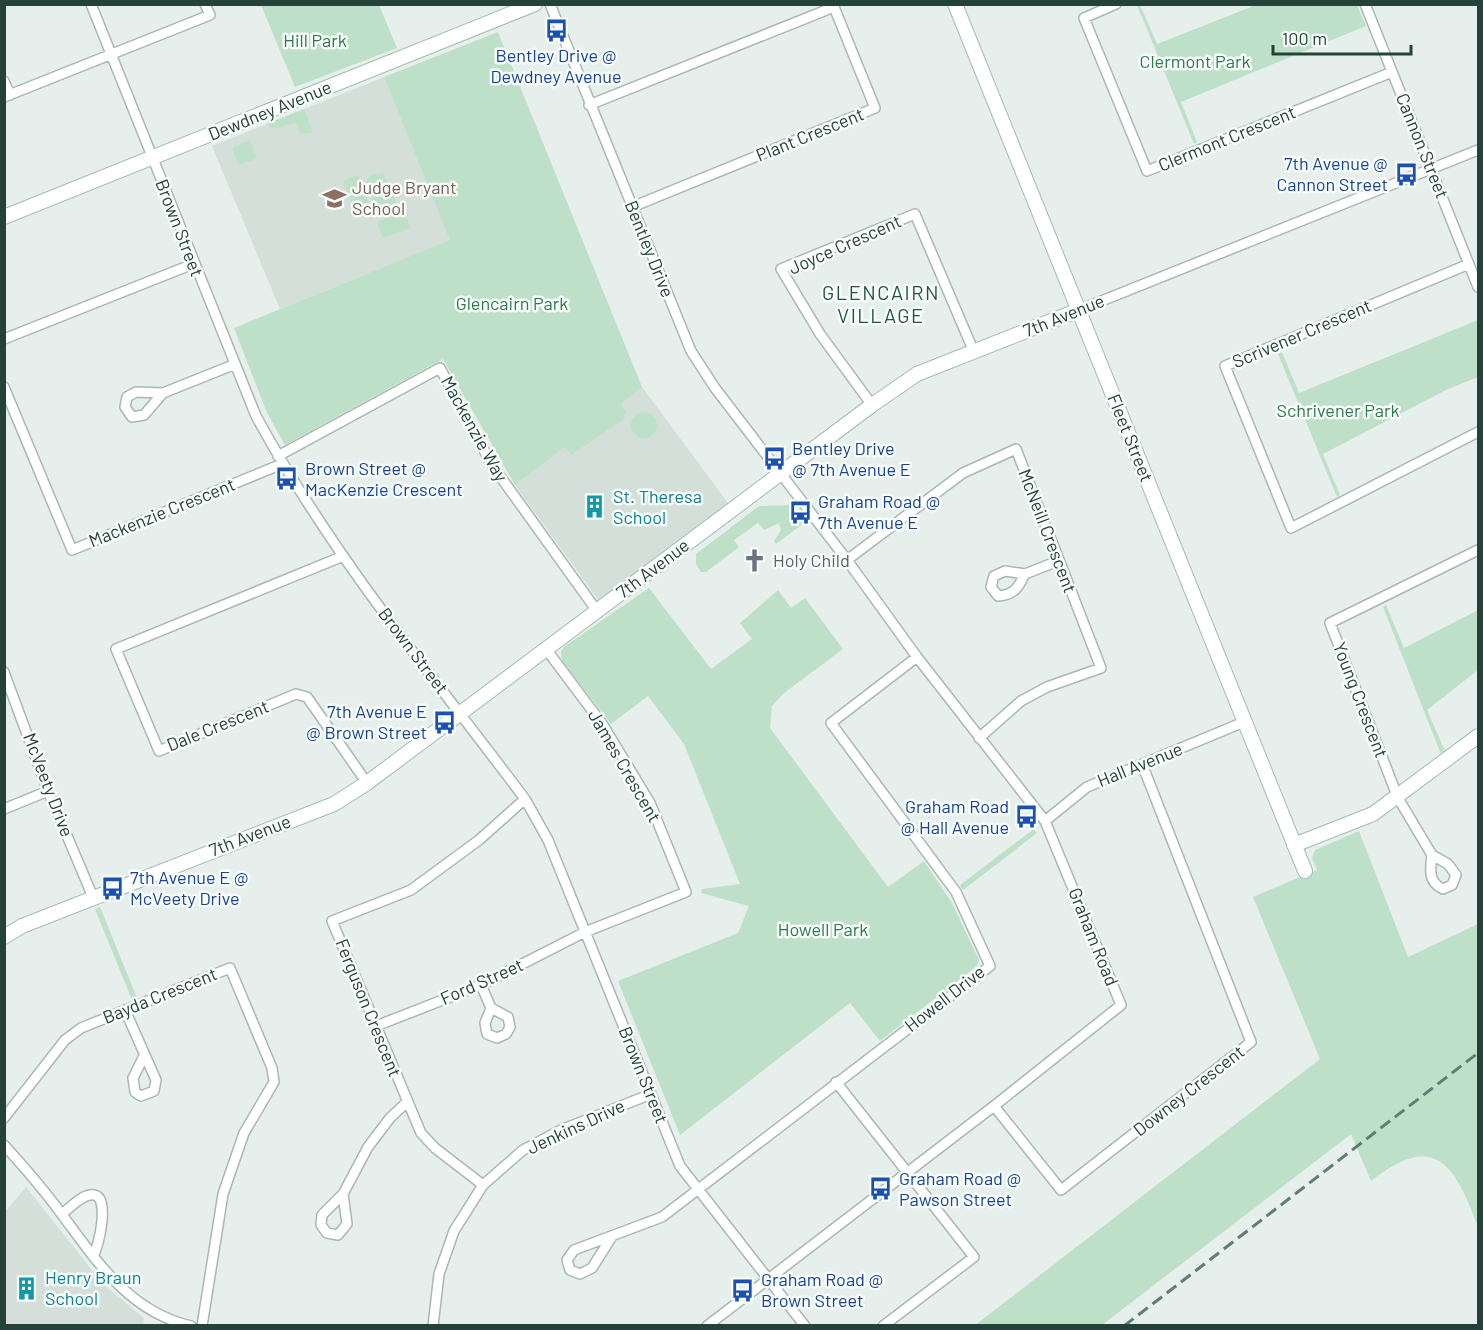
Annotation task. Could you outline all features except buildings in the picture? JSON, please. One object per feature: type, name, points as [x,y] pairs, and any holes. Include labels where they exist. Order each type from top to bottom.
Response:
[{"type":"street","name":"Brown Street","points":[[91,4],[233,364],[280,460],[341,557],[525,799],[548,840],[680,1166],[805,1326]]},
{"type":"street","points":[[4,81],[7,96],[210,15],[205,4]]},
{"type":"street","name":"Dewdney Avenue","points":[[4,217],[535,4]]},
{"type":"street","name":"Bentley Drive","points":[[550,4],[589,105],[691,351],[780,474]]},
{"type":"street","name":"Fleet Street","points":[[955,4],[1305,871]]},
{"type":"street","name":"Clermont Crescent","points":[[1116,4],[1084,18],[1147,171],[1392,72]]},
{"type":"street","name":"Cannon Street","points":[[1365,4],[1479,287]]},
{"type":"street","name":"Plant Crescent","points":[[589,105],[834,7],[875,108],[632,207]]},
{"type":"street","name":"7th Avenue","points":[[4,937],[22,926],[93,897],[334,804],[368,783],[872,405],[917,374],[1479,150]]},
{"type":"street","name":"Joyce Crescent","points":[[872,405],[820,334],[782,269],[915,214],[974,352]]},
{"type":"street","points":[[4,339],[194,264]]},
{"type":"street","name":"Scrivener Crescent","points":[[1469,264],[1225,366],[1291,528],[1479,432]]},
{"type":"street","points":[[163,393],[233,364]]},
{"type":"street","name":"Mackenzie Way","points":[[280,460],[440,368],[492,465],[597,611]]},
{"type":"street","name":"Mackenzie Crescent","points":[[4,387],[72,550],[280,460]]},
{"type":"street","name":"McNeill Crescent","points":[[847,560],[963,473],[1016,449],[1101,668],[1047,687],[1022,701],[979,738]]},
{"type":"street","name":"Graham Road","points":[[706,1326],[994,1106],[1121,1005],[1045,821],[916,657],[847,560],[780,474]]},
{"type":"street","name":"Young Crescent","points":[[1398,798],[1330,623],[1479,550]]},
{"type":"street","name":"Dale Crescent","points":[[341,557],[116,649],[159,751],[296,694],[308,697],[368,783]]},
{"type":"street","points":[[1025,574],[1058,561]]},
{"type":"street","name":"James Crescent","points":[[546,649],[603,725],[650,803],[686,892],[585,932]]},
{"type":"street","name":"Howell Drive","points":[[611,1238],[592,1268],[580,1274],[570,1270],[567,1260],[574,1250],[662,1217],[990,966],[956,892],[831,723],[916,657]]},
{"type":"street","name":"McVeety Drive","points":[[4,672],[7,687],[48,791],[93,897]]},
{"type":"street","name":"Hall Avenue","points":[[1045,821],[1087,787],[1244,722]]},
{"type":"street","points":[[1294,845],[1373,814],[1398,798],[1479,736]]},
{"type":"street","name":"Downey Crescent","points":[[994,1106],[1061,1190],[1251,1042],[1142,764]]},
{"type":"street","points":[[4,809],[48,791]]},
{"type":"street","points":[[1398,798],[1432,855]]},
{"type":"street","name":"Ferguson Crescent","points":[[483,1185],[435,1148],[421,1133],[332,921],[411,890],[479,840],[525,799]]},
{"type":"street","name":"Ford Street","points":[[376,1026],[481,985],[585,932]]},
{"type":"street","name":"Bayda Crescent","points":[[4,1118],[65,1040],[81,1028],[230,968],[272,1068],[274,1082],[244,1133],[223,1194],[201,1326]]},
{"type":"street","points":[[481,985],[491,1008]]},
{"type":"street","points":[[125,1010],[144,1056]]},
{"type":"street","points":[[836,1082],[974,1257],[883,1326]]},
{"type":"street","name":"Jenkins Drive","points":[[433,1326],[439,1274],[454,1230],[483,1185],[523,1150],[561,1130],[651,1094]]},
{"type":"street","points":[[343,1194],[368,1147],[390,1118],[407,1102]]},
{"type":"street","points":[[4,1145],[118,1286],[142,1306],[176,1322],[191,1326]]},
{"type":"street","points":[[62,1214],[85,1196],[93,1194],[99,1197],[103,1204],[98,1249],[93,1256]]},
{"type":"shaded area","name":"Judge Bryant School","points":[[384,77],[451,240],[280,309],[212,146]]},
{"type":"shaded area","points":[[642,387],[728,503],[599,601],[515,485]]},
{"type":"shaded area","points":[[26,1187],[103,1284],[144,1318],[143,1325],[5,1325],[4,1213]]},
{"type":"green space","name":"Hill Park","points":[[261,5],[379,5],[397,48],[295,87]]},
{"type":"green space","name":"Clermont Park","points":[[1137,5],[1140,5],[1157,44],[1256,5],[1357,5],[1366,26],[1181,102],[1197,142],[1194,144]]},
{"type":"green space","name":"Glencairn Park","points":[[498,32],[642,387],[621,404],[626,412],[623,420],[571,455],[565,447],[515,485],[443,359],[285,445],[267,413],[234,328],[450,240],[384,77]]},
{"type":"green space","points":[[304,109],[313,133],[301,134],[295,123],[272,129],[267,124]]},
{"type":"green space","points":[[249,140],[257,158],[239,165],[232,148]]},
{"type":"green space","points":[[383,173],[399,209],[380,216],[365,184],[370,176]]},
{"type":"green space","points":[[358,175],[370,205],[355,211],[343,181]]},
{"type":"green space","points":[[404,212],[411,228],[383,238],[377,222]]},
{"type":"green space","name":"Schrivener Park","points":[[1478,320],[1478,377],[1446,390],[1323,454],[1340,495],[1337,497],[1278,354],[1282,352],[1299,393]]},
{"type":"green space","points":[[644,412],[653,416],[657,425],[653,434],[644,438],[635,434],[631,425],[635,416]]},
{"type":"green space","points":[[792,505],[804,523],[776,544],[774,541],[781,530],[779,523],[764,530],[758,523],[734,540],[739,547],[706,572],[701,572],[696,564],[696,554],[759,506]]},
{"type":"green space","name":"Howell Park","points":[[649,588],[711,669],[752,639],[740,623],[778,590],[791,608],[805,598],[843,649],[784,693],[772,706],[770,728],[888,887],[924,861],[952,903],[979,960],[977,966],[880,1041],[850,1003],[680,1135],[618,981],[738,933],[749,906],[701,893],[702,889],[740,884],[684,744],[648,696],[611,724],[562,661],[561,651]]},
{"type":"green space","points":[[1386,605],[1404,648],[1478,610],[1478,670],[1427,710],[1445,751],[1441,754],[1383,607]]},
{"type":"green space","points":[[1034,829],[1037,833],[963,890],[960,885]]},
{"type":"green space","points":[[1359,831],[1408,957],[1478,924],[1478,1227],[1461,1186],[1440,1162],[1427,1157],[1411,1158],[1393,1166],[1371,1181],[1351,1134],[1102,1325],[974,1326],[1320,1059],[1253,897],[1317,870],[1312,858],[1315,850]]},
{"type":"green space","points":[[100,907],[137,998],[132,1000],[95,909]]},
{"type":"railway","points":[[1124,1326],[1478,1053]]},
{"type":"place","name":"Bentley Drive @ Dewdney Avenue","points":[[556,30]]},
{"type":"place","name":"7th Avenue @ Cannon Street","points":[[1406,174]]},
{"type":"place","name":"Judge Bryant School","points":[[334,198]]},
{"type":"place","name":"Bentley Drive @ 7th Avenue E","points":[[774,459]]},
{"type":"place","name":"Brown Street @ MacKenzie Crescent","points":[[287,479]]},
{"type":"place","name":"St. Theresa School","points":[[595,507]]},
{"type":"place","name":"Graham Road @ 7th Avenue E","points":[[800,512]]},
{"type":"place","name":"Holy Child","points":[[755,561]]},
{"type":"place","name":"7th Avenue E @ Brown Street","points":[[445,722]]},
{"type":"place","name":"Graham Road @ Hall Avenue","points":[[1027,817]]},
{"type":"place","name":"7th Avenue E @ McVeety Drive","points":[[112,888]]},
{"type":"place","name":"Graham Road @ Pawson Street","points":[[881,1189]]},
{"type":"place","name":"Henry Braun School","points":[[27,1288]]},
{"type":"place","name":"Graham Road @ Brown Street","points":[[743,1290]]},
{"type":"district","name":"GLENCAIRN VILLAGE","points":[[881,304]]}]
